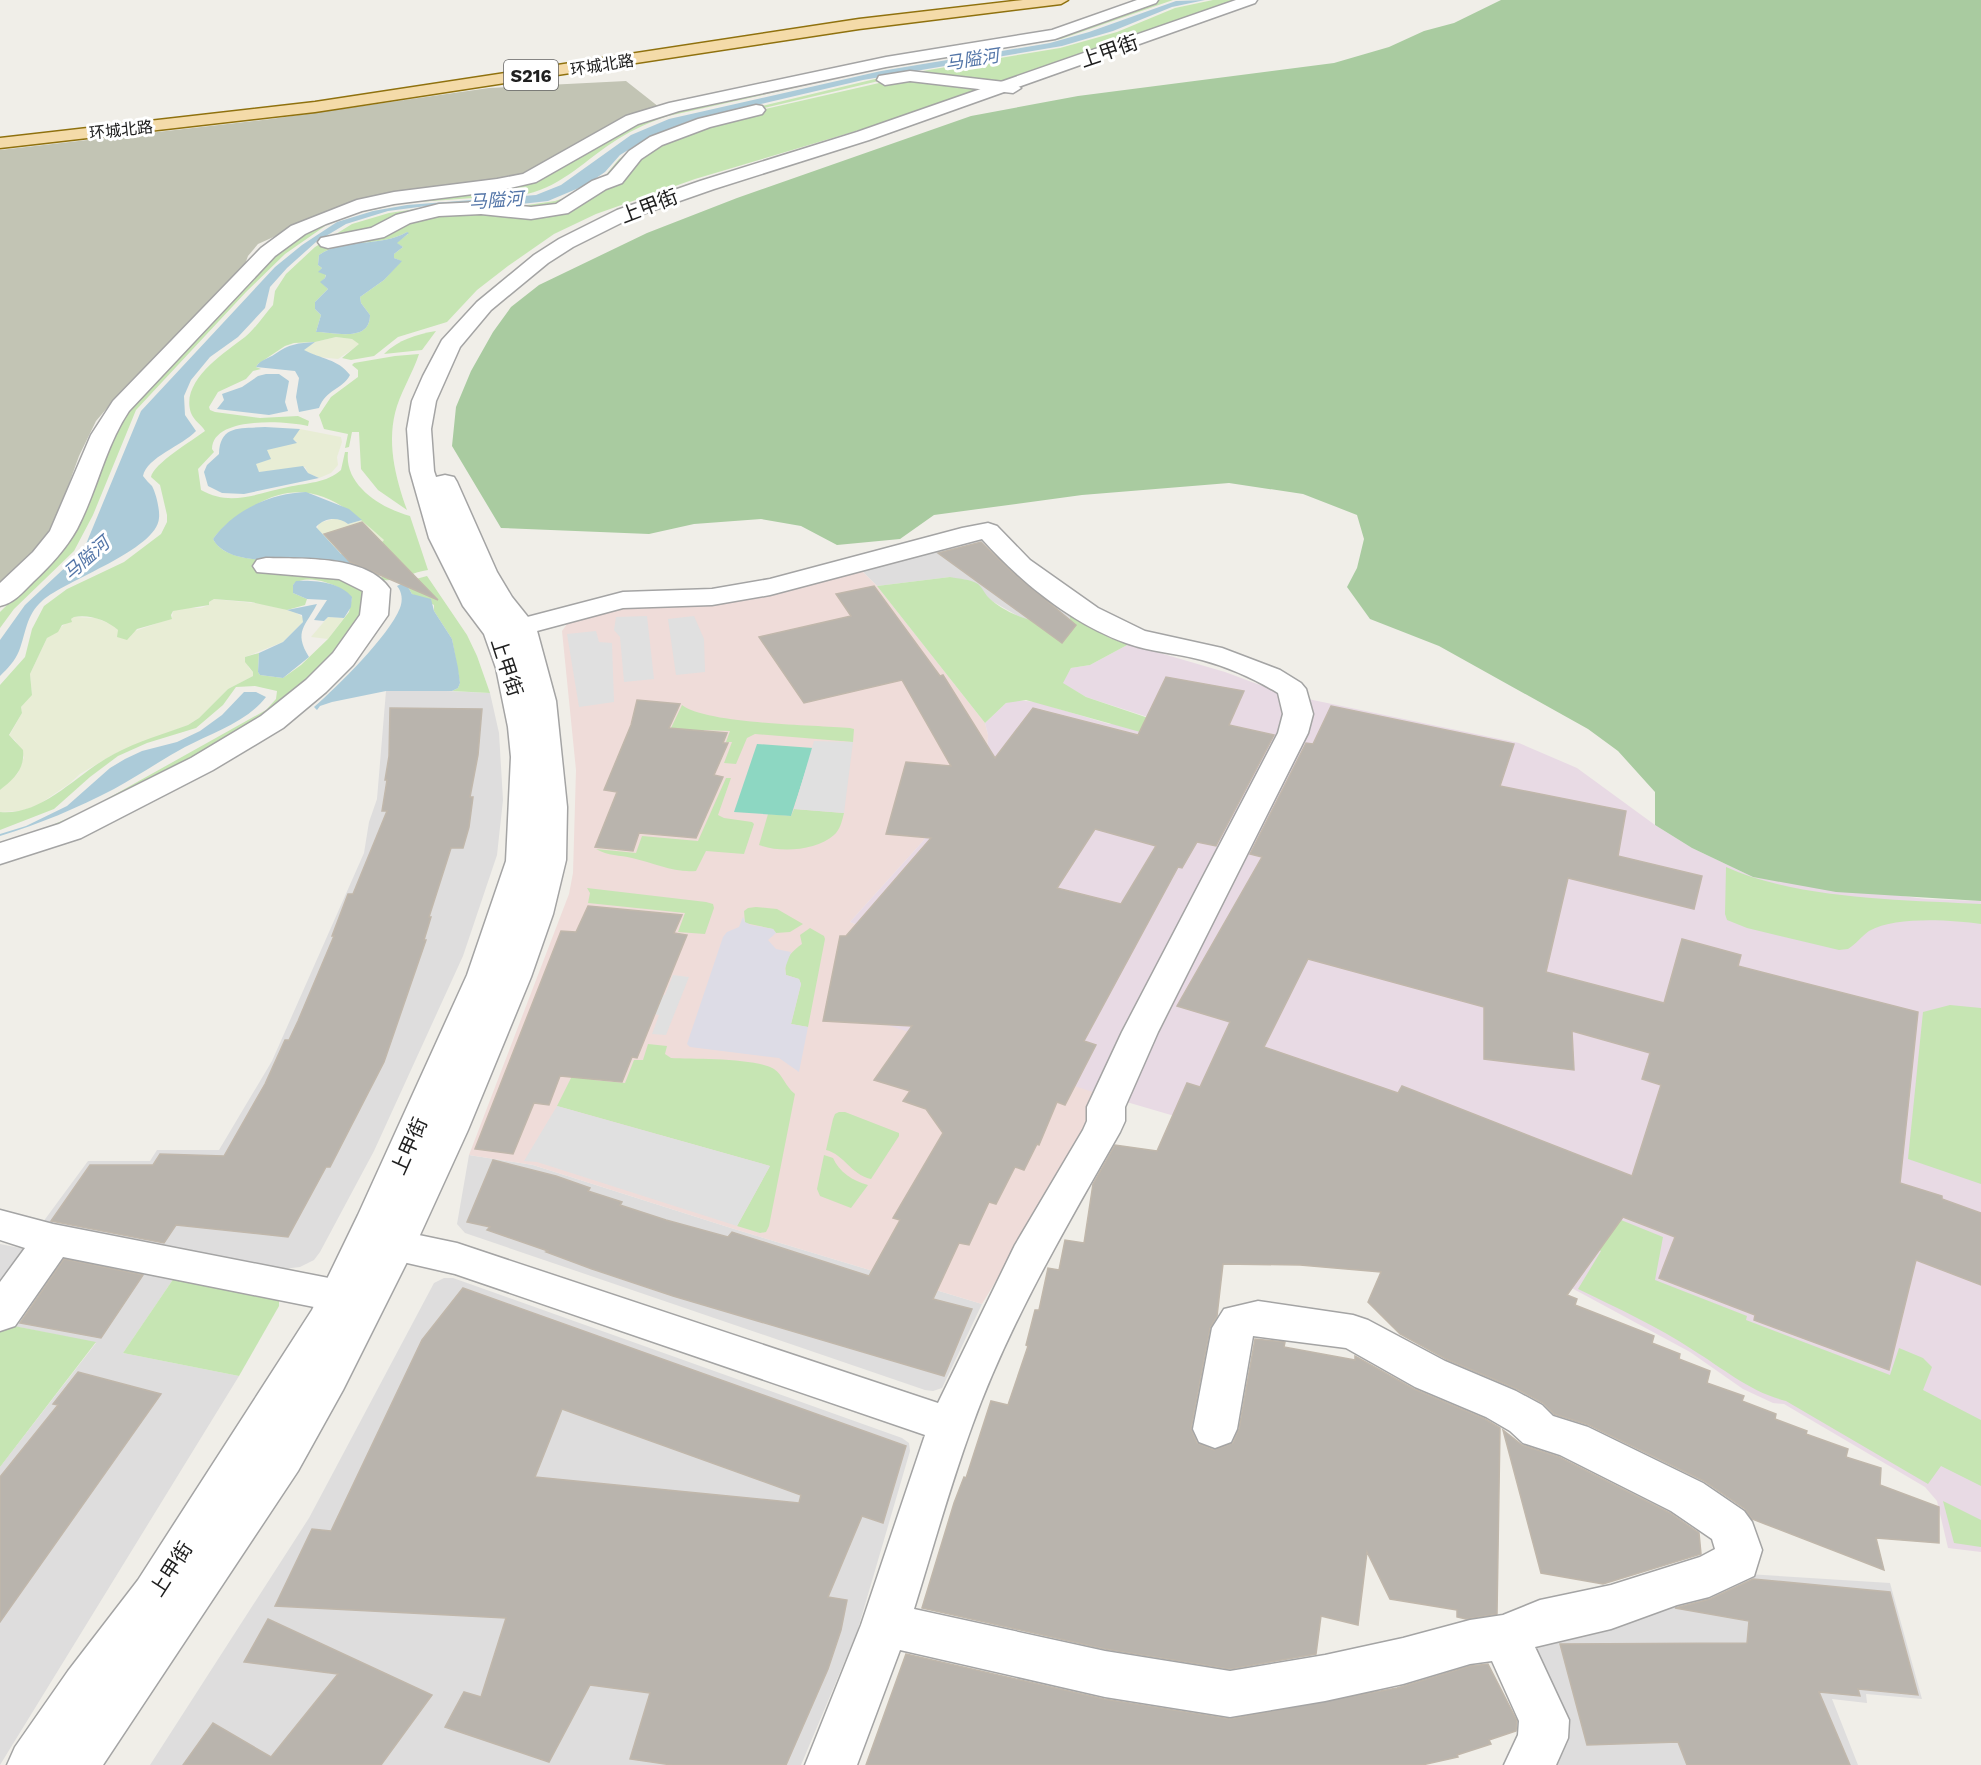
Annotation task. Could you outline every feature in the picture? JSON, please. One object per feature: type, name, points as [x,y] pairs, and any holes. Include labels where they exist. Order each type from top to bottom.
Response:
[{"type":"main road","name":"环城北路","points":[[0,141],[377,95],[855,21],[1030,0]]},
{"type":"main road","name":"环城北路","points":[[0,141],[326,105],[859,24],[1061,0]]},
{"type":"street","points":[[0,598],[50,550],[62,533],[80,495],[102,434],[121,405],[268,252],[298,230],[338,212],[371,203],[414,194],[497,185],[529,178],[622,125],[675,107],[886,62],[1054,34],[1150,0]]},
{"type":"street","name":"上甲街","points":[[33,1765],[155,1594],[297,1372],[339,1296],[484,975],[522,861],[526,757],[524,727],[510,668],[498,633],[477,606],[442,538],[422,471],[419,429],[424,401],[450,345],[484,306],[534,264],[566,243],[624,214],[1008,87],[1250,0]]},
{"type":"street","name":"上甲街","points":[[73,1765],[282,1457],[357,1323],[449,1130],[514,977],[536,914],[550,860],[551,807],[541,701],[522,627],[500,600],[483,572],[440,470],[436,449],[436,429],[442,401],[465,346],[504,301],[553,261],[632,217],[714,188],[870,139],[1008,87],[1162,38],[1264,0]]},
{"type":"street","points":[[864,85],[910,76],[1008,87]]},
{"type":"street","points":[[328,242],[377,233],[403,219],[439,210],[481,208],[531,213],[561,209],[599,185],[615,179],[635,155],[666,136],[704,123],[774,106]]},
{"type":"street","points":[[522,627],[576,610],[621,600],[696,599],[743,593],[860,564],[970,533],[988,531],[1021,566],[1088,614],[1136,637],[1212,654],[1270,676],[1291,689],[1298,714],[1293,733],[1140,1032],[1106,1107],[1106,1121],[1101,1132],[1035,1245],[985,1346],[950,1425],[885,1625],[831,1765]]},
{"type":"street","points":[[0,854],[70,831],[202,764],[272,722],[297,703],[342,659],[374,615],[377,590],[371,582],[345,572],[266,566]]},
{"type":"street","points":[[0,1225],[52,1240],[339,1296]]},
{"type":"street","points":[[0,1314],[52,1240]]},
{"type":"street","points":[[395,1246],[457,1259],[950,1425]]},
{"type":"street","points":[[885,1625],[1105,1674],[1230,1694],[1325,1678],[1403,1661],[1470,1642],[1505,1637],[1540,1622],[1611,1607],[1725,1569],[1737,1561],[1739,1550],[1736,1537],[1728,1525],[1687,1497],[1572,1440],[1539,1430],[1526,1418],[1501,1404],[1430,1374],[1388,1348],[1353,1332],[1258,1318],[1239,1321],[1233,1328],[1215,1429]]},
{"type":"street","points":[[1505,1637],[1544,1720],[1543,1738],[1530,1765]]},
{"type":"shaded area","points":[[626,81],[659,107],[519,176],[466,185],[423,188],[351,202],[258,244],[248,256],[244,267],[125,387],[96,421],[79,456],[57,517],[40,545],[0,585],[0,150],[271,119],[489,88]]},
{"type":"shaded area","points":[[336,337],[352,339],[360,344],[338,359],[319,357],[303,350],[315,342]]},
{"type":"shaded area","points":[[300,429],[341,437],[342,442],[337,457],[338,465],[331,473],[319,478],[308,473],[305,467],[259,472],[255,464],[270,459],[266,450],[297,442],[292,439]]},
{"type":"shaded area","points":[[341,519],[348,524],[362,520],[384,540],[379,545],[396,569],[379,579],[352,568],[356,557],[341,554],[317,529],[319,523]]},
{"type":"shaded area","points":[[984,538],[1070,613],[1070,619],[1066,622],[1031,621],[1018,616],[950,577],[877,586],[860,569]]},
{"type":"shaded area","points":[[860,569],[877,586],[985,723],[988,735],[987,754],[975,771],[944,767],[924,840],[850,922],[891,938],[1096,1093],[1089,1127],[982,1304],[533,1165],[469,1155],[569,894],[573,873],[576,770],[562,631],[576,618],[595,612]]},
{"type":"shaded area","points":[[214,599],[263,604],[295,612],[304,618],[303,622],[283,642],[245,657],[253,676],[228,689],[199,718],[188,725],[114,754],[80,774],[38,805],[21,811],[0,812],[0,790],[18,773],[24,757],[15,740],[9,736],[22,713],[21,707],[32,694],[30,674],[47,638],[74,617],[96,618],[113,625],[118,630],[118,637],[172,618],[173,611],[180,608],[201,608],[209,605],[209,602]]},
{"type":"shaded area","points":[[647,616],[654,679],[624,682],[620,637],[614,630],[616,617]]},
{"type":"shaded area","points":[[694,616],[704,639],[705,672],[676,675],[668,619]]},
{"type":"shaded area","points":[[328,617],[344,618],[328,639],[311,637]]},
{"type":"shaded area","points":[[596,631],[599,642],[612,643],[614,702],[579,707],[567,634]]},
{"type":"shaded area","points":[[1129,644],[1225,672],[1284,694],[1519,743],[1577,768],[1655,825],[1692,848],[1753,877],[1926,899],[1981,901],[1981,1552],[1948,1548],[1937,1501],[1925,1487],[1784,1404],[1773,1403],[1743,1389],[1690,1352],[1531,1266],[1205,1125],[1096,1093],[878,1022],[891,938],[850,922],[924,840],[944,767],[975,771],[987,754],[988,735],[985,723],[1006,703],[1015,700],[1036,702],[1109,724],[1166,723],[1086,697],[1062,683],[1071,668],[1090,665]]},
{"type":"shaded area","points":[[386,691],[490,693],[499,733],[503,800],[497,855],[463,956],[374,1151],[320,1252],[314,1260],[300,1267],[283,1269],[43,1222],[88,1161],[150,1161],[157,1150],[219,1150],[272,1061],[364,853],[369,822],[377,799]]},
{"type":"shaded area","points":[[814,741],[853,742],[844,813],[794,809]]},
{"type":"shaded area","points":[[743,917],[745,922],[751,925],[773,929],[776,933],[768,940],[776,949],[791,952],[785,968],[786,975],[799,979],[801,984],[791,1024],[808,1027],[799,1072],[779,1058],[690,1047],[687,1044],[723,937],[727,932],[739,927]]},
{"type":"shaded area","points":[[673,975],[689,977],[666,1035],[652,1034],[659,1015],[649,1013],[657,995],[665,995]]},
{"type":"shaded area","points":[[557,1106],[770,1166],[737,1226],[537,1162],[524,1161]]},
{"type":"shaded area","points":[[469,1155],[533,1165],[982,1304],[942,1388],[933,1391],[925,1390],[465,1233],[457,1224]]},
{"type":"shaded area","points":[[0,1244],[30,1250],[0,1299]]},
{"type":"shaded area","points":[[56,1255],[176,1275],[123,1353],[239,1376],[0,1765],[0,1467],[96,1343],[4,1324]]},
{"type":"shaded area","points":[[444,1278],[453,1278],[902,1438],[909,1443],[910,1451],[857,1632],[801,1765],[150,1765],[309,1518],[434,1283]]},
{"type":"shaded area","points":[[1748,1574],[1890,1583],[1922,1699],[1866,1694],[1867,1703],[1832,1699],[1858,1765],[1542,1765],[1531,1644]]},
{"type":"green space","points":[[1157,0],[1173,0],[1061,39],[875,70],[668,116],[630,132],[552,185],[527,194],[405,203],[358,213],[328,224],[285,254],[246,292],[136,410],[93,515],[74,551],[14,609],[0,628],[0,612],[19,593],[131,406],[287,243],[356,209],[493,189],[657,115],[826,76],[1022,41]]},
{"type":"green space","points":[[1213,0],[1234,0],[1085,54],[995,83],[929,78],[987,86],[886,122],[695,179],[596,214],[554,234],[508,266],[477,290],[447,322],[398,337],[374,356],[351,360],[342,358],[359,344],[352,339],[336,337],[285,346],[258,364],[256,367],[261,369],[253,371],[246,379],[218,392],[209,407],[210,410],[260,418],[298,416],[309,421],[308,426],[268,422],[237,426],[224,431],[215,438],[212,449],[214,452],[198,469],[201,490],[223,498],[234,498],[316,482],[329,478],[341,470],[345,452],[348,452],[348,464],[358,485],[377,501],[410,516],[428,570],[397,579],[379,579],[398,567],[379,545],[384,540],[353,514],[321,496],[288,493],[269,498],[244,512],[225,526],[213,539],[218,546],[234,555],[278,562],[260,564],[259,568],[337,577],[357,585],[363,590],[367,602],[364,614],[353,632],[313,677],[291,696],[244,729],[82,819],[0,847],[0,842],[43,829],[87,810],[266,710],[276,699],[277,691],[255,686],[236,687],[223,705],[196,728],[147,743],[118,756],[54,809],[0,830],[0,812],[16,811],[46,800],[100,762],[123,749],[188,725],[199,718],[228,689],[253,676],[253,672],[245,662],[245,657],[259,653],[258,672],[260,675],[283,678],[301,665],[328,639],[349,612],[352,598],[347,593],[324,582],[306,580],[293,585],[293,593],[307,599],[305,605],[287,610],[251,602],[214,599],[209,602],[209,605],[173,611],[172,619],[137,629],[127,640],[117,637],[118,630],[103,621],[86,616],[74,617],[71,619],[72,622],[62,625],[58,632],[47,638],[30,674],[32,695],[21,707],[22,713],[9,735],[23,750],[22,763],[14,778],[0,790],[0,685],[25,657],[32,629],[44,606],[67,589],[124,562],[161,534],[167,522],[167,515],[160,485],[151,477],[166,459],[205,431],[191,413],[189,401],[192,390],[206,369],[256,326],[273,305],[275,291],[286,274],[315,247],[352,224],[389,213],[429,207],[521,206],[555,201],[573,195],[605,176],[619,159],[652,138],[686,124],[875,79],[1060,48],[1117,32],[1175,8]],"holes":[[[900,76],[927,78],[901,78],[744,114],[670,136],[638,155],[620,178],[559,211],[529,214],[478,209],[441,211],[407,219],[377,234],[325,241],[376,231],[403,217],[438,209],[475,207],[528,212],[555,209],[568,204],[598,184],[612,178],[634,154],[667,134],[704,122]],[[407,232],[408,234],[396,243],[403,247],[394,254],[394,258],[401,261],[384,280],[360,297],[361,303],[370,315],[364,329],[350,334],[316,332],[321,315],[315,309],[315,302],[328,289],[321,282],[326,274],[319,272],[322,268],[318,265],[319,255],[340,246],[386,240]]]},
{"type":"green space","points":[[1501,0],[1981,0],[1981,901],[1836,892],[1753,877],[1692,848],[1655,825],[1655,792],[1618,751],[1588,729],[1439,646],[1370,619],[1347,587],[1357,568],[1364,539],[1357,515],[1303,494],[1229,483],[1082,495],[934,515],[900,539],[837,545],[801,526],[761,519],[694,524],[649,534],[501,528],[452,446],[456,407],[471,371],[493,332],[511,307],[539,285],[647,233],[737,198],[971,116],[1078,96],[1334,63],[1389,47],[1424,31],[1454,23]]},
{"type":"green space","points":[[436,331],[422,350],[384,354],[408,338]]},
{"type":"green space","points":[[419,354],[397,406],[392,432],[393,458],[407,510],[378,490],[361,469],[359,432],[352,432],[349,447],[345,448],[348,434],[324,429],[319,415],[331,397],[358,377],[358,370],[352,365],[354,363]]},
{"type":"green space","points":[[427,576],[467,635],[490,693],[452,691],[458,688],[460,683],[452,639],[434,611],[434,605],[412,594],[405,582]]},
{"type":"green space","points":[[950,577],[978,584],[997,605],[1017,616],[1051,623],[1070,619],[1070,613],[1110,638],[1129,644],[1090,665],[1071,668],[1063,683],[1086,697],[1166,724],[1158,737],[1026,700],[1006,703],[985,723],[877,586]]},
{"type":"green space","points":[[682,705],[713,716],[736,720],[850,728],[854,729],[853,742],[755,734],[747,738],[736,764],[724,763],[732,742],[726,742],[730,731],[704,730],[697,742],[661,749]]},
{"type":"green space","points":[[757,744],[813,748],[791,816],[734,812]]},
{"type":"green space","points":[[726,778],[731,778],[718,815],[754,824],[744,854],[706,851],[696,871],[688,871],[596,849],[636,853],[642,836],[698,841]]},
{"type":"green space","points":[[794,809],[844,813],[836,833],[818,844],[787,850],[759,845],[768,814],[791,816]]},
{"type":"green space","points":[[1726,867],[1754,878],[1817,892],[1885,899],[1981,904],[1981,924],[1955,921],[1894,923],[1869,931],[1848,949],[1839,950],[1747,928],[1727,920],[1725,914]]},
{"type":"green space","points":[[587,888],[706,902],[713,904],[714,908],[705,934],[678,932],[685,913],[588,903],[590,893]]},
{"type":"green space","points":[[756,907],[777,909],[803,924],[790,932],[776,933],[773,929],[745,923],[744,911]]},
{"type":"green space","points":[[810,928],[824,936],[825,939],[808,1027],[791,1024],[801,984],[799,979],[786,975],[785,970],[789,957],[802,944],[800,935]]},
{"type":"green space","points":[[1950,1005],[1981,1008],[1981,1184],[1908,1159],[1923,1012]]},
{"type":"green space","points":[[648,1044],[667,1046],[665,1054],[671,1058],[725,1060],[766,1065],[777,1071],[795,1094],[766,1232],[760,1233],[737,1226],[770,1166],[557,1106],[582,1056],[603,1058],[594,1080],[625,1083],[634,1060],[643,1060]]},
{"type":"green space","points":[[839,1112],[845,1112],[899,1133],[871,1179],[858,1173],[833,1152],[826,1150],[833,1119]]},
{"type":"green space","points":[[1372,1119],[1663,1237],[1655,1280],[1747,1316],[1746,1320],[1890,1375],[1899,1348],[1923,1358],[1932,1367],[1923,1390],[1981,1420],[1981,1486],[1941,1466],[1928,1484],[1786,1401],[1749,1386],[1665,1333],[1578,1289],[1601,1251]]},
{"type":"green space","points":[[824,1155],[833,1158],[847,1175],[868,1185],[851,1208],[820,1196],[817,1189]]},
{"type":"green space","points":[[176,1275],[279,1299],[279,1306],[239,1376],[123,1353]]},
{"type":"green space","points":[[4,1324],[96,1342],[0,1467],[0,1329]]},
{"type":"green space","points":[[1943,1501],[1981,1520],[1981,1547],[1954,1543]]},
{"type":"water","name":"马隘河","points":[[1205,0],[1172,7],[1113,31],[1062,46],[863,80],[689,121],[651,136],[620,155],[605,172],[586,185],[548,201],[512,205],[434,205],[388,211],[346,224],[316,242],[287,268],[270,287],[265,308],[238,337],[210,357],[191,380],[184,396],[185,415],[196,431],[158,457],[146,469],[143,476],[152,486],[159,511],[154,530],[143,542],[127,553],[42,601],[30,618],[17,655],[0,676],[0,640],[25,605],[71,562],[86,544],[141,411],[275,267],[302,245],[337,222],[373,211],[407,205],[536,195],[561,185],[631,135],[669,119],[881,71],[1050,43],[1089,32],[1176,1]]},
{"type":"water","points":[[409,233],[397,243],[403,247],[394,254],[394,258],[402,261],[384,280],[360,297],[361,303],[370,315],[364,329],[350,334],[316,332],[321,315],[315,309],[315,302],[328,289],[320,282],[326,275],[318,272],[322,268],[318,265],[319,255],[340,246],[386,240]]},
{"type":"water","points":[[315,342],[304,350],[335,362],[350,375],[343,384],[326,397],[319,408],[299,412],[296,397],[299,378],[295,371],[256,367],[262,361],[289,346]]},
{"type":"water","points":[[279,374],[289,381],[285,402],[288,411],[269,415],[217,409],[224,400],[222,394],[242,387],[258,376]]},
{"type":"water","points":[[265,427],[300,429],[293,439],[297,443],[267,450],[271,459],[256,464],[259,472],[303,466],[308,473],[319,478],[244,494],[222,493],[208,486],[204,472],[207,465],[219,454],[223,437],[233,430]]},
{"type":"water","points":[[306,492],[349,509],[362,520],[348,524],[332,519],[316,527],[341,554],[356,557],[352,568],[319,561],[256,560],[223,550],[213,539],[231,520],[254,505],[280,496]]},
{"type":"water","points":[[296,581],[319,582],[341,588],[352,597],[351,607],[344,618],[328,617],[324,621],[314,620],[327,600],[307,599],[293,593],[293,585]]},
{"type":"water","points":[[405,582],[412,594],[431,599],[434,611],[452,639],[460,683],[458,688],[452,691],[386,691],[332,702],[320,706],[317,710],[314,707],[374,646],[394,619],[402,599],[397,586]]},
{"type":"water","points":[[317,604],[305,624],[302,635],[304,648],[309,657],[283,678],[260,675],[258,672],[259,653],[283,642],[303,622],[302,615],[287,610]]},
{"type":"water","points":[[244,692],[256,692],[266,697],[240,720],[185,747],[114,789],[58,815],[0,836],[0,834],[26,826],[67,806],[110,768],[125,759],[142,751],[177,742],[200,731],[222,715]]},
{"type":"building","points":[[362,522],[438,600],[350,562],[324,534]]},
{"type":"building","points":[[981,542],[1012,572],[1076,625],[1062,643],[938,553]]},
{"type":"building","points":[[874,586],[940,676],[943,675],[995,758],[1033,708],[1138,735],[1166,677],[1244,691],[1229,725],[1274,735],[1216,846],[1197,842],[1182,868],[1178,867],[1084,1041],[1096,1045],[1065,1105],[1057,1102],[1039,1145],[1037,1144],[1024,1170],[1015,1167],[996,1204],[989,1202],[969,1245],[959,1243],[933,1299],[972,1309],[944,1376],[673,1296],[487,1230],[490,1227],[467,1222],[493,1160],[556,1176],[590,1188],[588,1191],[622,1202],[620,1205],[666,1220],[728,1237],[732,1232],[869,1276],[900,1220],[893,1218],[943,1133],[926,1109],[903,1101],[910,1091],[874,1080],[912,1026],[823,1021],[840,936],[846,936],[931,838],[886,834],[906,762],[951,766],[902,680],[804,703],[759,637],[851,616],[836,594]],"holes":[[[1095,829],[1156,846],[1121,904],[1057,888]]]},
{"type":"building","points":[[637,700],[680,704],[669,728],[727,733],[723,743],[728,743],[714,775],[723,777],[696,838],[639,833],[633,851],[595,847],[617,792],[604,790],[631,725]]},
{"type":"building","points":[[1331,706],[1514,744],[1500,786],[1626,811],[1618,856],[1702,876],[1694,909],[1568,878],[1546,972],[1664,1003],[1682,939],[1741,955],[1738,966],[1918,1012],[1900,1183],[1942,1196],[1942,1199],[1981,1213],[1981,1285],[1916,1260],[1889,1370],[1754,1320],[1755,1315],[1659,1278],[1675,1237],[1623,1217],[1567,1295],[1577,1299],[1575,1305],[1654,1336],[1652,1343],[1680,1354],[1679,1359],[1710,1371],[1707,1383],[1744,1396],[1742,1401],[1776,1414],[1775,1419],[1807,1431],[1806,1434],[1848,1449],[1846,1457],[1881,1468],[1880,1485],[1939,1507],[1939,1543],[1876,1538],[1884,1570],[1752,1519],[1745,1509],[1704,1481],[1589,1425],[1554,1414],[1543,1403],[1517,1389],[1446,1359],[1400,1334],[1368,1302],[1381,1272],[1300,1265],[1223,1264],[1217,1316],[1210,1328],[1191,1429],[1197,1443],[1214,1450],[1233,1443],[1239,1429],[1255,1339],[1285,1342],[1284,1347],[1355,1360],[1355,1356],[1414,1389],[1485,1419],[1500,1428],[1497,1614],[1466,1619],[1457,1617],[1457,1610],[1390,1599],[1367,1552],[1358,1625],[1321,1616],[1316,1654],[1230,1669],[1105,1649],[922,1608],[954,1503],[964,1477],[966,1478],[991,1401],[1008,1405],[1028,1346],[1026,1345],[1035,1310],[1039,1310],[1048,1268],[1059,1270],[1065,1240],[1084,1243],[1093,1184],[1115,1145],[1157,1151],[1187,1083],[1200,1087],[1230,1022],[1177,1006],[1262,857],[1250,854],[1306,743],[1313,744]],"holes":[[[1308,959],[1484,1007],[1484,1059],[1574,1070],[1572,1031],[1650,1053],[1642,1079],[1661,1085],[1632,1176],[1402,1086],[1398,1093],[1264,1047]]]},
{"type":"building","points":[[390,708],[482,709],[478,755],[470,797],[473,797],[469,827],[463,848],[451,848],[429,917],[431,917],[424,940],[426,940],[384,1062],[330,1167],[326,1167],[288,1237],[176,1225],[164,1243],[51,1221],[90,1165],[153,1165],[160,1154],[224,1156],[265,1084],[285,1040],[289,1040],[298,1021],[334,936],[332,936],[348,894],[353,894],[387,811],[382,811],[389,756]]},
{"type":"building","points":[[588,906],[682,915],[674,933],[687,935],[637,1058],[632,1057],[622,1082],[560,1076],[549,1105],[534,1103],[513,1154],[475,1149],[561,931],[576,932]]},
{"type":"building","points":[[64,1259],[143,1275],[101,1338],[20,1323]]},
{"type":"building","points":[[463,1288],[906,1446],[883,1523],[862,1516],[828,1597],[847,1600],[841,1630],[828,1669],[786,1765],[672,1765],[630,1759],[650,1693],[590,1685],[549,1762],[445,1727],[464,1692],[481,1697],[506,1618],[275,1606],[312,1529],[331,1531],[422,1340]],"holes":[[[562,1409],[801,1495],[799,1503],[535,1477]]]},
{"type":"building","points":[[78,1372],[161,1394],[0,1622],[0,1477],[58,1405],[53,1404]]},
{"type":"building","points":[[1503,1430],[1522,1445],[1559,1457],[1670,1513],[1699,1533],[1701,1554],[1603,1584],[1541,1573]]},
{"type":"building","points":[[1753,1579],[1890,1592],[1918,1695],[1858,1689],[1860,1696],[1819,1692],[1850,1765],[1687,1765],[1678,1742],[1587,1745],[1560,1644],[1747,1643],[1749,1621],[1675,1608],[1710,1599]]},
{"type":"building","points":[[268,1619],[432,1695],[381,1765],[183,1765],[213,1723],[271,1757],[338,1674],[244,1662]]},
{"type":"building","points":[[906,1654],[1104,1699],[1230,1719],[1397,1688],[1470,1666],[1488,1664],[1517,1721],[1516,1731],[1489,1740],[1491,1744],[1457,1755],[1458,1757],[1422,1765],[866,1765]]}]
